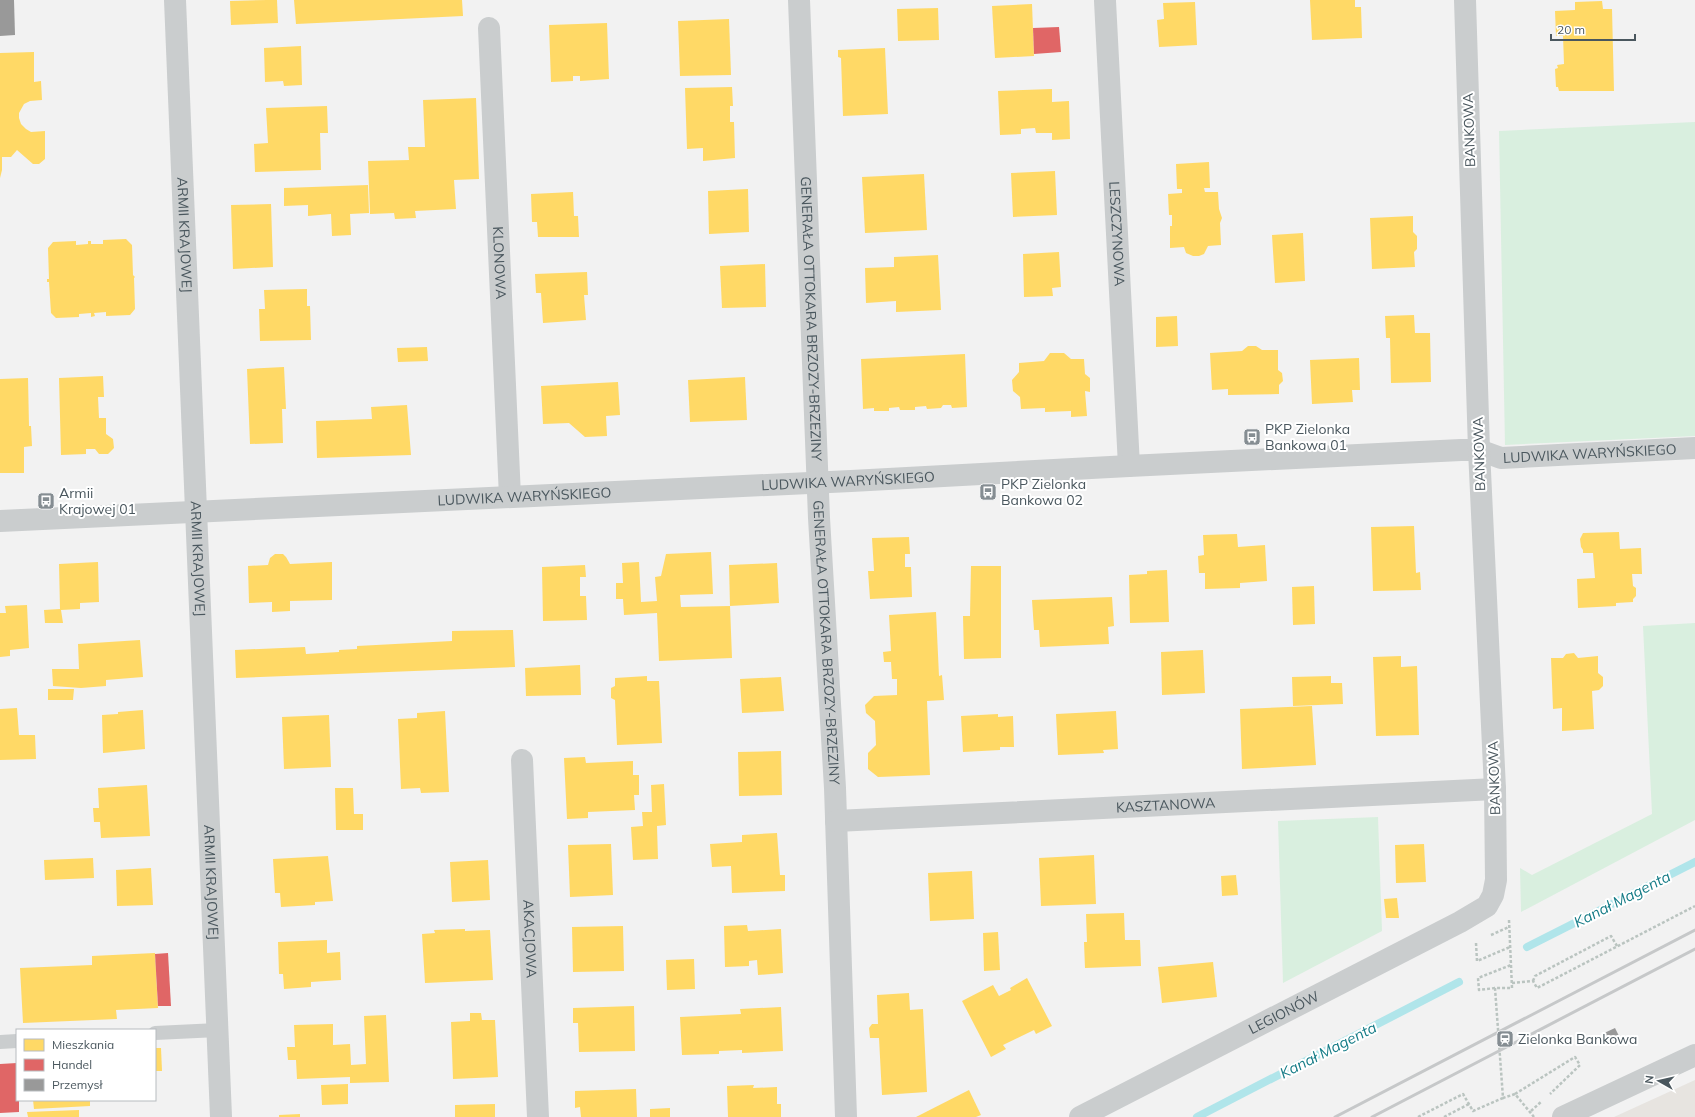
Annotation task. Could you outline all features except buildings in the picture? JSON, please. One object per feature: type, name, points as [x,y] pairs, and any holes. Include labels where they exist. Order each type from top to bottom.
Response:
[{"type":"street","name":"ARMII KRAJOWEJ","points":[[175,0],[222,1117]]},
{"type":"street","name":"GENERAŁA OTTOKARA BRZOZY-BRZEZINY","points":[[799,0],[818,483],[836,821],[846,1117]]},
{"type":"street","name":"BANKOWA","points":[[1465,0],[1479,450],[1495,789],[1496,880],[1493,895],[1487,906]]},
{"type":"street","name":"LESZCZYNOWA","points":[[1105,1],[1129,466]]},
{"type":"street","name":"KLONOWA","points":[[489,28],[510,497]]},
{"type":"street","name":"LUDWIKA WARYŃSKIEGO","points":[[0,522],[1479,450],[1501,458],[1695,448]]},
{"type":"street","name":"AKACJOWA","points":[[522,760],[538,1117]]},
{"type":"street","name":"KASZTANOWA","points":[[836,821],[1495,789]]},
{"type":"street","name":"LEGIONÓW","points":[[1080,1117],[1460,922],[1487,906]]},
{"type":"street","points":[[1564,1117],[1695,1055]]},
{"type":"lane","points":[[156,1033],[218,1030]]},
{"type":"lane","points":[[0,1042],[16,1041]]},
{"type":"path","points":[[1533,981],[1537,988],[1695,906]]},
{"type":"path","points":[[1504,930],[1509,928]]},
{"type":"path","points":[[1533,981],[1535,976],[1611,936],[1617,946]]},
{"type":"path","points":[[1510,937],[1512,988],[1479,990],[1478,978],[1511,965]]},
{"type":"path","points":[[1477,945],[1477,961],[1510,947]]},
{"type":"path","points":[[1512,983],[1533,981]]},
{"type":"path","points":[[1495,988],[1503,1098]]},
{"type":"path","points":[[1418,1117],[1463,1094],[1473,1111],[1515,1094],[1575,1057],[1580,1065],[1531,1111]]},
{"type":"path","points":[[1515,1094],[1531,1111],[1534,1117]]},
{"type":"path","points":[[1444,1117],[1469,1104]]},
{"type":"shaded area","points":[[1695,1080],[1695,1117],[1614,1117]]},
{"type":"green space","points":[[1695,122],[1695,436],[1505,445],[1499,131]]},
{"type":"green space","points":[[1695,623],[1695,820],[1521,912],[1520,868],[1532,875],[1652,814],[1643,626]]},
{"type":"green space","points":[[1378,817],[1382,931],[1283,983],[1278,821]]},
{"type":"waterway","name":"Kanał Magenta","points":[[1527,947],[1695,862]]},
{"type":"waterway","name":"Kanał Magenta","points":[[1197,1117],[1459,982]]},
{"type":"railway","points":[[1335,1117],[1695,930]]},
{"type":"railway","points":[[1372,1117],[1695,949]]},
{"type":"place","name":"PKP Zielonka Bankowa 01","points":[[1252,437]]},
{"type":"place","name":"PKP Zielonka Bankowa 02","points":[[988,492]]},
{"type":"place","name":"Armii Krajowej 01","points":[[46,501]]},
{"type":"place","name":"Zielonka Bankowa","points":[[1505,1039]]}]
